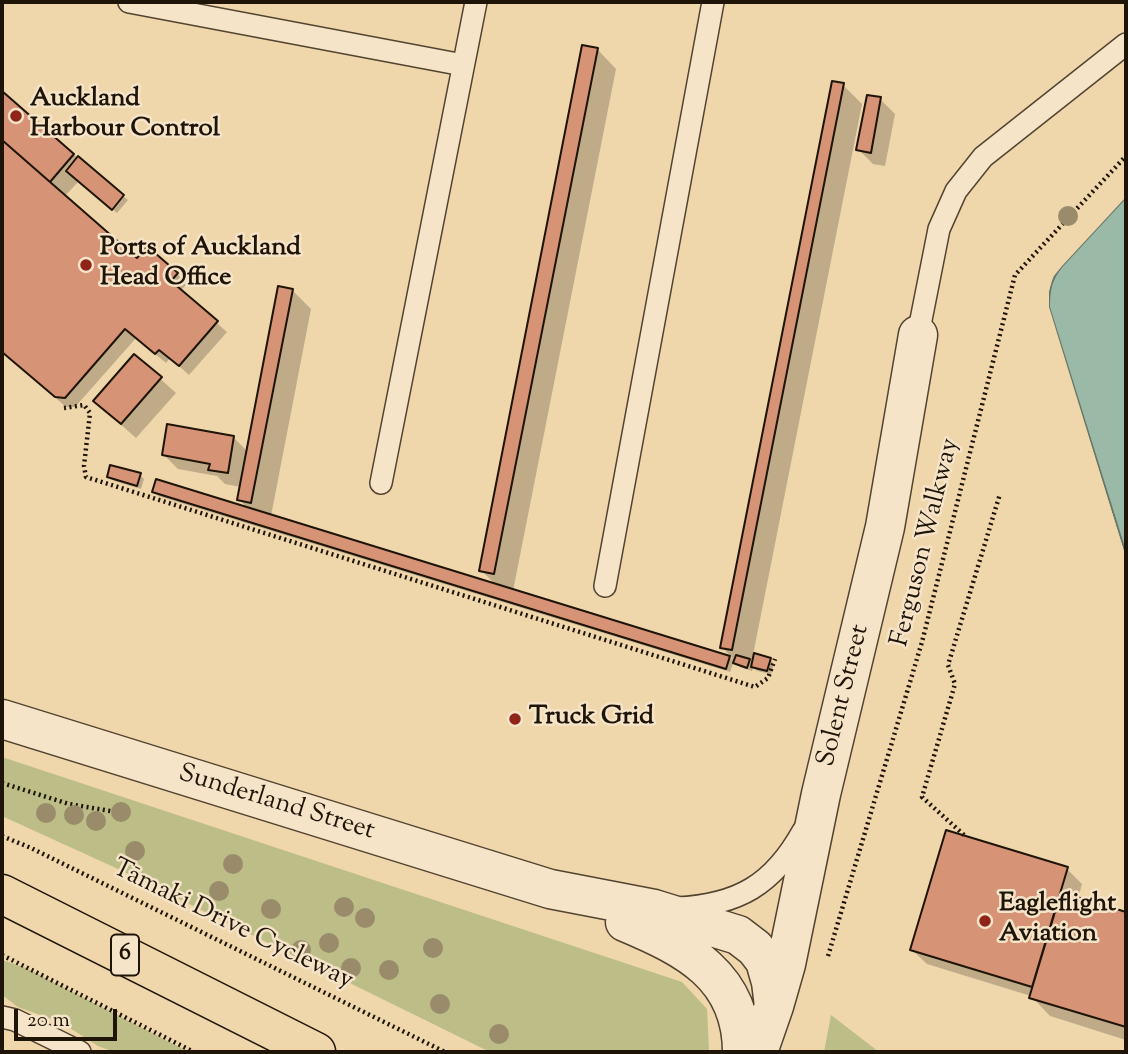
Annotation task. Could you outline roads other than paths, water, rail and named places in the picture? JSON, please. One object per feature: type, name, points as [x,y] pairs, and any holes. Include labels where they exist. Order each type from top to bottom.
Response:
[{"type":"main road","name":"6","points":[[2,894],[316,1052]]},
{"type":"street","name":"Solent Street","points":[[758,1052],[786,964],[821,794],[885,527],[918,335]]},
{"type":"street","name":"Sunderland Street","points":[[2,719],[550,889],[668,940],[697,959],[723,985],[735,1013],[743,1052]]},
{"type":"street","name":"Sunderland Street","points":[[550,889],[654,909],[738,935],[755,948],[765,961],[774,1006]]},
{"type":"lane","points":[[129,2],[463,65]]},
{"type":"lane","points":[[381,483],[476,2]]},
{"type":"lane","points":[[605,586],[713,2]]},
{"type":"lane","points":[[918,335],[939,229],[957,191],[983,157],[1126,44]]},
{"type":"lane","points":[[654,909],[692,907],[743,894],[760,885],[779,868],[795,846],[821,794]]},
{"type":"lane","points":[[2,1017],[15,1020],[80,1052]]},
{"type":"place","name":"Auckland Harbour Control","points":[[16,116]]},
{"type":"place","name":"Ports of Auckland Head Office","points":[[86,265]]},
{"type":"place","name":"Truck Grid","points":[[515,719]]},
{"type":"place","name":"Eagleflight Aviation","points":[[985,921]]}]
